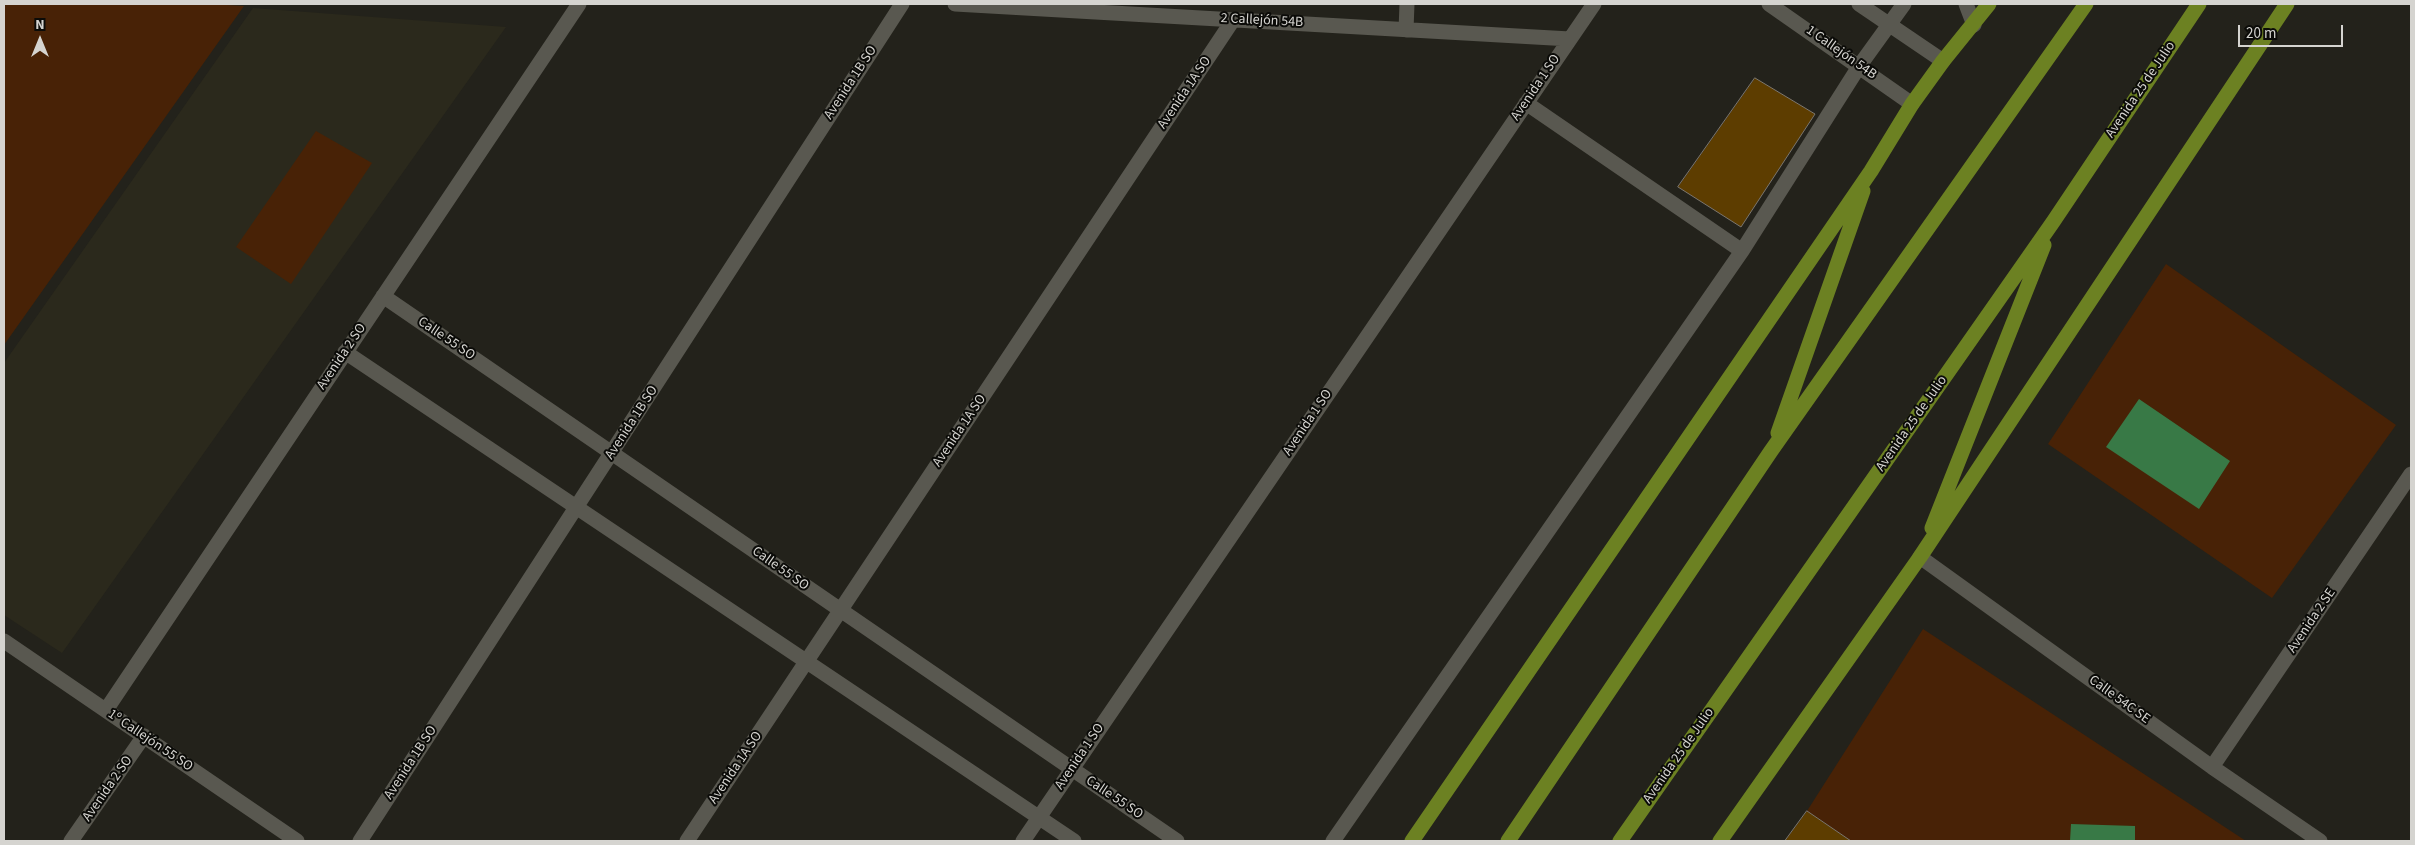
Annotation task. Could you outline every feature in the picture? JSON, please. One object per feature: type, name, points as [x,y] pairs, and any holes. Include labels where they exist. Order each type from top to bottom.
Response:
[{"type":"main road","points":[[1412,841],[1871,170],[1912,104],[1943,61],[1974,25],[1989,4]]},
{"type":"main road","points":[[1508,841],[1771,451],[2086,4]]},
{"type":"main road","name":"Avenida 25 de Julio","points":[[1620,841],[2053,222],[2199,4]]},
{"type":"main road","points":[[1720,841],[1920,557],[2287,4]]},
{"type":"main road","points":[[1771,451],[1871,170]]},
{"type":"main road","points":[[1920,557],[2053,222]]},
{"type":"street","name":"Avenida 2 SO","points":[[106,710],[579,4]]},
{"type":"street","name":"Avenida 1B SO","points":[[360,841],[902,4]]},
{"type":"street","name":"2 Callejón 54B","points":[[955,4],[1151,10],[1234,20],[1570,39]]},
{"type":"street","points":[[1406,30],[1407,4]]},
{"type":"street","name":"Avenida 1 SO","points":[[1023,841],[1594,4]]},
{"type":"street","name":"1 Callejón 54B","points":[[1769,4],[1912,104]]},
{"type":"street","points":[[1859,4],[1943,61]]},
{"type":"street","points":[[1333,841],[1742,251],[1860,66],[1904,4]]},
{"type":"street","points":[[1966,4],[1974,25]]},
{"type":"street","name":"Avenida 1A SO","points":[[687,841],[1234,20]]},
{"type":"street","points":[[1526,103],[1742,251]]},
{"type":"street","name":"Calle 55 SO","points":[[383,296],[1177,841]]},
{"type":"street","points":[[345,352],[1074,841]]},
{"type":"street","name":"Avenida 2 SE","points":[[2212,767],[2411,474]]},
{"type":"street","name":"Calle 54C SE","points":[[1920,557],[2212,767],[2320,841]]},
{"type":"street","name":"1º Callejón 55 SO","points":[[4,641],[297,841]]},
{"type":"street","name":"Avenida 2 SO","points":[[71,841],[144,736]]},
{"type":"shaded area","points":[[4,4],[210,4],[244,6],[4,345]]},
{"type":"shaded area","points":[[253,8],[506,27],[62,653],[4,615],[4,363]]},
{"type":"shaded area","points":[[316,131],[372,163],[291,284],[236,247]]},
{"type":"shaded area","points":[[2166,264],[2396,425],[2272,598],[2048,444]]},
{"type":"shaded area","points":[[2139,399],[2230,461],[2199,509],[2106,447]]},
{"type":"shaded area","points":[[1923,629],[2246,841],[1851,841],[1807,811]]},
{"type":"shaded area","points":[[2071,824],[2135,826],[2135,841],[2070,841]]},
{"type":"building","points":[[1755,78],[1815,114],[1741,227],[1678,187]]},
{"type":"building","points":[[1807,811],[1851,841],[1785,841]]}]
